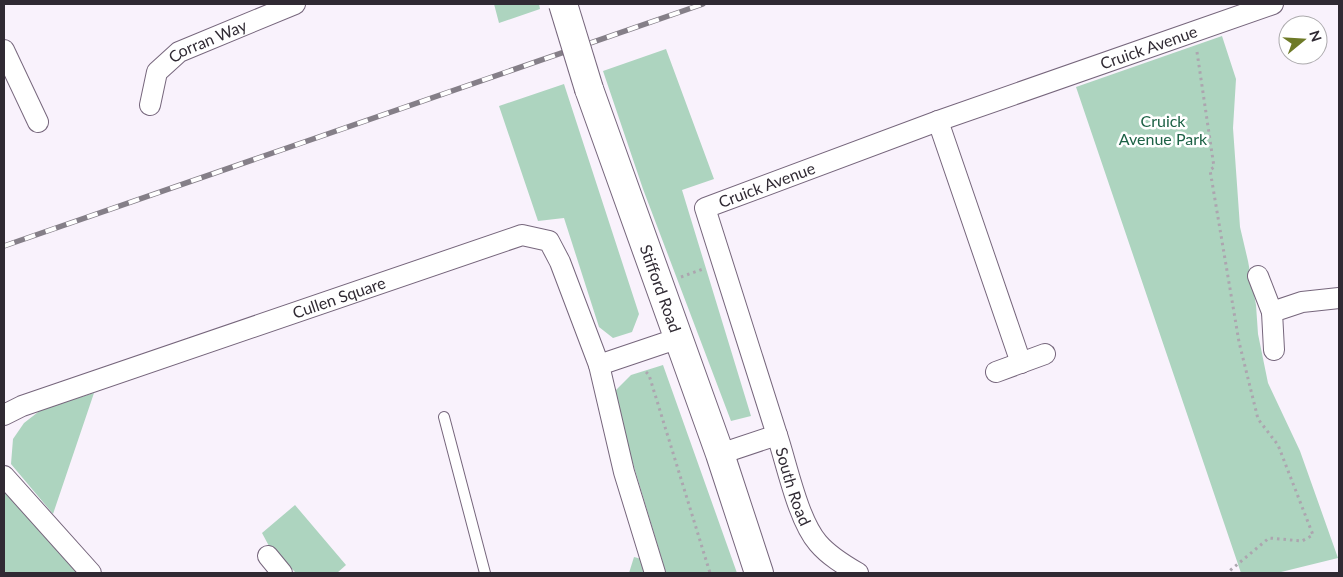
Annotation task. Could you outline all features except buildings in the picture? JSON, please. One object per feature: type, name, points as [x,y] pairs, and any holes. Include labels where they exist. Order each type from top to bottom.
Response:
[{"type":"main road","name":"Stifford Road","points":[[563,4],[589,90],[720,454],[759,573]]},
{"type":"main road","points":[[744,524],[748,573]]},
{"type":"street","name":"Corran Way","points":[[150,105],[157,72],[179,52],[294,4]]},
{"type":"street","name":"Cruick Avenue","points":[[777,435],[705,208],[938,121],[1274,4]]},
{"type":"street","points":[[4,50],[38,122]]},
{"type":"street","points":[[938,121],[1021,363]]},
{"type":"street","name":"Cullen Square","points":[[4,415],[22,406],[522,235],[549,241],[560,262],[599,365],[624,472],[655,573]]},
{"type":"street","points":[[1258,276],[1272,312],[1274,350]]},
{"type":"street","points":[[1272,312],[1302,302],[1339,298]]},
{"type":"street","points":[[599,365],[679,338]]},
{"type":"street","points":[[996,372],[1045,354]]},
{"type":"street","name":"South Road","points":[[720,454],[777,435],[803,517],[817,542],[842,564],[858,573]]},
{"type":"street","points":[[4,476],[91,573]]},
{"type":"street","points":[[268,556],[282,573]]},
{"type":"lane","points":[[444,417],[485,573]]},
{"type":"path","points":[[1194,32],[1214,167],[1210,170],[1239,342],[1258,419],[1278,445],[1312,535],[1302,542],[1269,538],[1227,573]]},
{"type":"path","points":[[675,279],[711,267]]},
{"type":"path","points":[[644,369],[649,375],[710,573]]},
{"type":"green space","points":[[494,4],[539,4],[540,9],[499,23]]},
{"type":"green space","name":"Cruick Avenue Park","points":[[1222,36],[1236,79],[1233,128],[1240,227],[1256,305],[1258,334],[1268,383],[1300,451],[1338,558],[1277,573],[1241,573],[1076,87]]},
{"type":"green space","points":[[666,49],[714,179],[682,190],[751,416],[731,421],[643,189],[603,71]]},
{"type":"green space","points":[[564,84],[639,314],[632,332],[613,338],[599,327],[564,218],[538,221],[499,106]]},
{"type":"green space","points":[[663,365],[737,573],[666,573],[612,394],[631,375]]},
{"type":"green space","points":[[94,393],[53,514],[11,464],[13,439],[24,423],[42,409]]},
{"type":"green space","points":[[4,476],[89,573],[4,573]]},
{"type":"green space","points":[[295,505],[346,565],[337,573],[296,573],[269,546],[262,533]]},
{"type":"green space","points":[[634,557],[646,560],[649,573],[629,573]]},
{"type":"railway","points":[[4,246],[703,4]]}]
